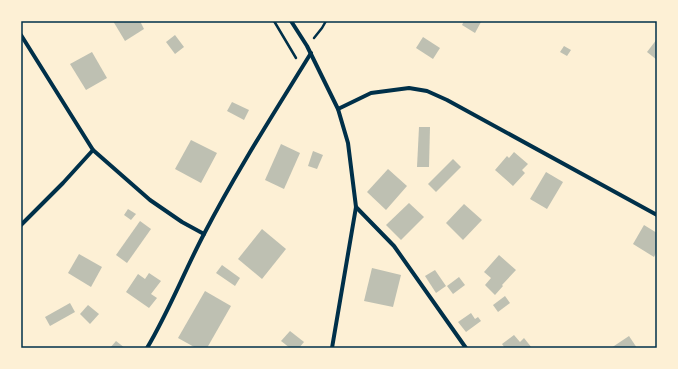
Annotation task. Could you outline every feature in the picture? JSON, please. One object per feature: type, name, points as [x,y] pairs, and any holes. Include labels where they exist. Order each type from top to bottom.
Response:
[{"type":"street","points":[[290,21],[310,53],[338,109],[348,143],[356,208],[332,348]]},
{"type":"street","points":[[21,35],[93,150],[150,200],[182,222],[204,234]]},
{"type":"street","points":[[147,348],[163,321],[204,234],[263,128],[310,53]]},
{"type":"street","points":[[338,109],[371,93],[409,88],[427,91],[447,100],[657,215]]},
{"type":"street","points":[[21,225],[63,183],[93,150]]},
{"type":"street","points":[[356,208],[394,246],[466,348]]},
{"type":"path","points":[[274,21],[302,67]]},
{"type":"building","points":[[113,21],[140,21],[144,29],[125,41]]},
{"type":"building","points":[[464,21],[481,22],[475,33],[462,25]]},
{"type":"building","points":[[175,35],[184,47],[175,54],[166,42]]},
{"type":"building","points":[[423,37],[440,48],[433,59],[416,48]]},
{"type":"building","points":[[657,39],[657,60],[647,52]]},
{"type":"building","points":[[564,46],[571,50],[567,56],[560,52]]},
{"type":"building","points":[[92,52],[107,78],[86,90],[70,64]]},
{"type":"building","points":[[232,102],[249,110],[244,120],[227,111]]},
{"type":"building","points":[[419,127],[430,127],[429,167],[417,167]]},
{"type":"building","points":[[191,140],[217,153],[201,183],[175,169]]},
{"type":"building","points":[[281,144],[300,153],[284,189],[265,180]]},
{"type":"building","points":[[313,151],[323,155],[317,169],[308,166]]},
{"type":"building","points":[[514,152],[528,164],[522,170],[525,173],[513,186],[495,170],[507,156],[509,158]]},
{"type":"building","points":[[453,159],[461,167],[436,192],[428,184]]},
{"type":"building","points":[[388,169],[407,186],[386,210],[367,192]]},
{"type":"building","points":[[546,172],[563,182],[547,209],[530,199]]},
{"type":"building","points":[[409,203],[424,217],[401,240],[386,225]]},
{"type":"building","points":[[464,204],[482,220],[463,240],[446,223]]},
{"type":"building","points":[[128,209],[136,214],[131,220],[124,215]]},
{"type":"building","points":[[140,221],[151,229],[127,263],[116,255]]},
{"type":"building","points":[[644,225],[657,233],[657,251],[654,257],[633,244]]},
{"type":"building","points":[[262,229],[286,249],[262,279],[238,259]]},
{"type":"building","points":[[79,254],[102,267],[91,287],[68,273]]},
{"type":"building","points":[[499,255],[516,270],[495,295],[485,285],[491,278],[484,272]]},
{"type":"building","points":[[222,265],[240,278],[235,286],[216,273]]},
{"type":"building","points":[[372,268],[401,275],[393,307],[364,301]]},
{"type":"building","points":[[435,270],[446,286],[436,293],[425,276]]},
{"type":"building","points":[[149,273],[161,281],[151,294],[157,298],[149,308],[126,292],[138,274],[145,279]]},
{"type":"building","points":[[459,277],[465,285],[453,294],[447,286]]},
{"type":"building","points":[[205,291],[231,306],[207,348],[196,348],[178,338]]},
{"type":"building","points":[[505,296],[510,303],[498,312],[493,305]]},
{"type":"building","points":[[70,303],[75,312],[50,326],[45,317]]},
{"type":"building","points":[[88,305],[99,314],[90,324],[80,314]]},
{"type":"building","points":[[471,313],[475,319],[478,317],[481,321],[466,332],[458,322]]},
{"type":"building","points":[[290,331],[304,342],[299,348],[290,348],[281,341]]},
{"type":"building","points":[[514,335],[520,342],[524,338],[532,348],[505,348],[502,344]]},
{"type":"building","points":[[629,336],[637,348],[611,348]]},
{"type":"building","points":[[116,341],[125,348],[110,348]]}]
